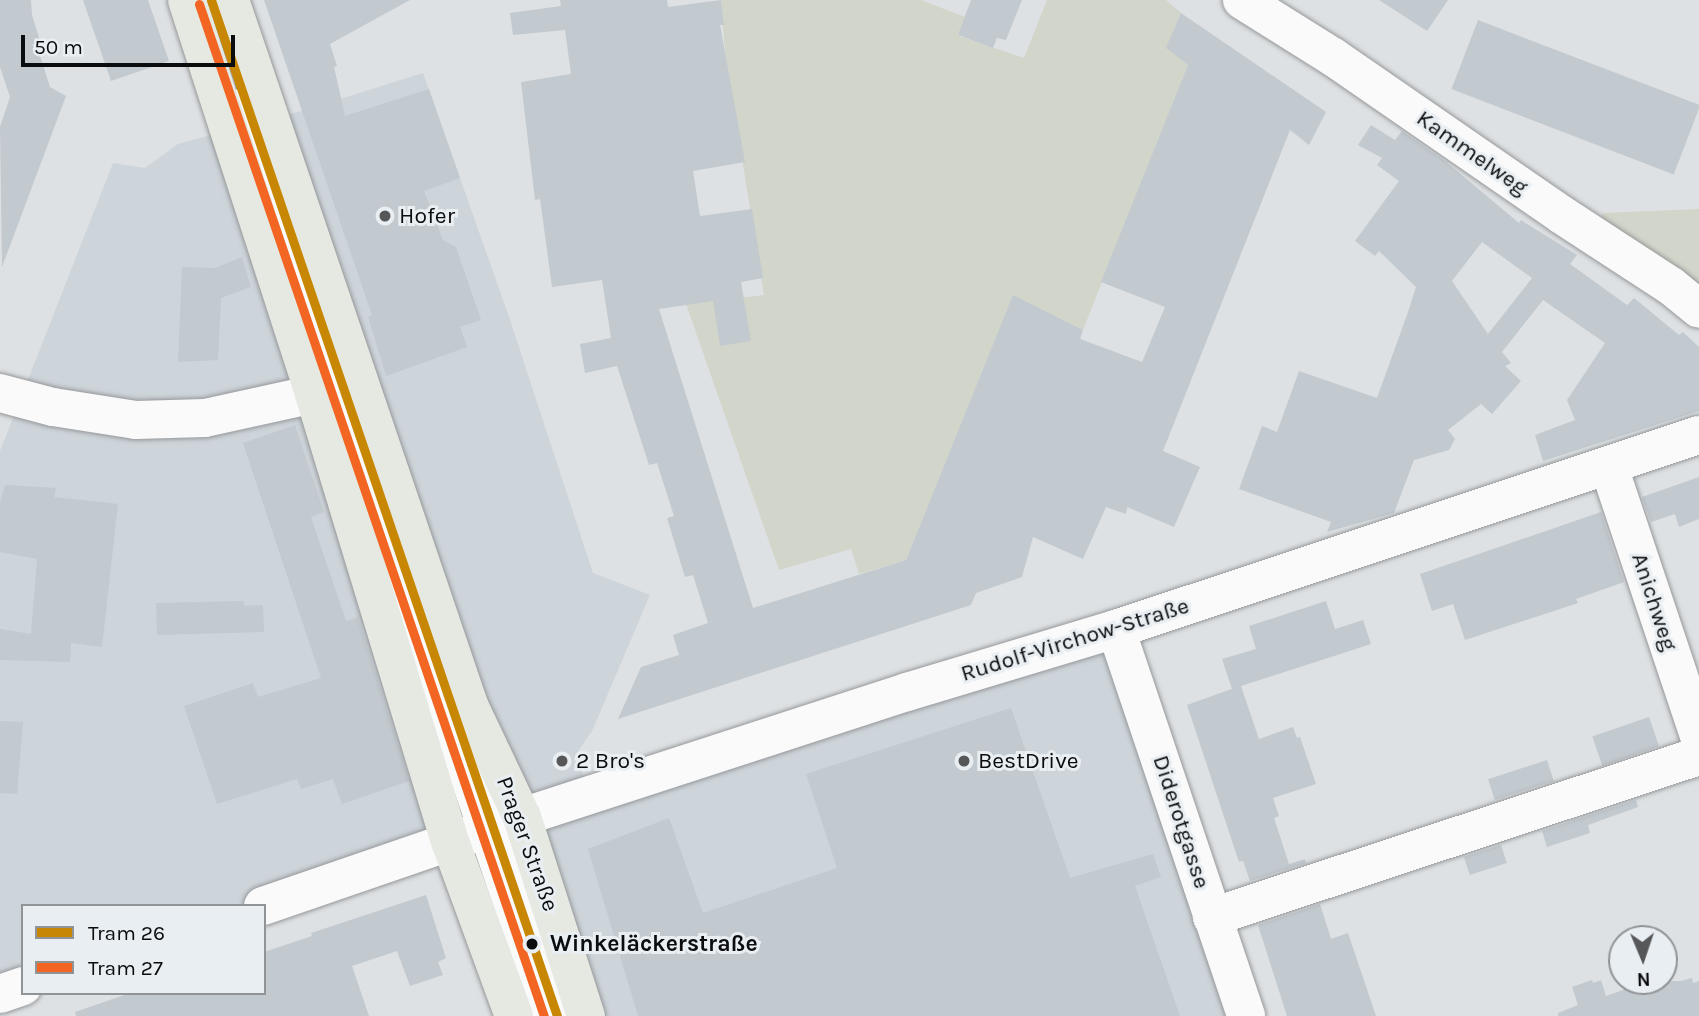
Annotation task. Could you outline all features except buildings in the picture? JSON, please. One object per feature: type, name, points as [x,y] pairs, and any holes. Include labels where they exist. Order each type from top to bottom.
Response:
[{"type":"main road","points":[[187,0],[314,394],[451,844],[514,1016]]},
{"type":"main road","name":"Prager Straße","points":[[230,0],[469,705],[523,817],[586,1016]]},
{"type":"street","points":[[205,0],[551,1016]]},
{"type":"street","name":"Kammelweg","points":[[1242,0],[1333,57],[1562,215],[1671,286],[1699,309]]},
{"type":"street","points":[[0,393],[53,407],[136,420],[205,418],[314,394]]},
{"type":"street","name":"Rudolf-Virchow-Straße","points":[[266,905],[451,844],[523,817],[906,692],[1116,629],[1699,435]]},
{"type":"street","name":"Anichweg","points":[[1609,467],[1699,736]]},
{"type":"street","name":"Diderotgasse","points":[[1116,629],[1246,1016]]},
{"type":"street","points":[[1212,917],[1699,756]]},
{"type":"street","points":[[0,994],[21,987]]},
{"type":"shaded area","points":[[721,0],[921,0],[965,17],[959,36],[1024,58],[1047,0],[1166,0],[1181,13],[1167,47],[1188,65],[1083,330],[1013,296],[906,560],[859,574],[851,549],[779,570],[686,304],[764,295],[725,53]]},
{"type":"shaded area","points":[[423,73],[509,317],[593,573],[650,595],[592,731],[577,753],[587,789],[1118,644],[1239,1016],[550,1016],[490,836],[266,904],[21,904],[21,980],[0,986],[0,451],[113,163],[145,168],[178,144],[305,110]]},
{"type":"shaded area","points":[[1699,209],[1699,285],[1601,218],[1603,213]]},
{"type":"tram line","name":"26","points":[[211,0],[557,1016]]},
{"type":"tram line","name":"27","points":[[199,4],[544,1016]]},
{"type":"place","name":"Hofer","points":[[385,216]]},
{"type":"place","name":"2 Bro's","points":[[562,761]]},
{"type":"place","name":"BestDrive","points":[[964,761]]},
{"type":"place","name":"Winkeläckerstraße","points":[[532,944]]}]
